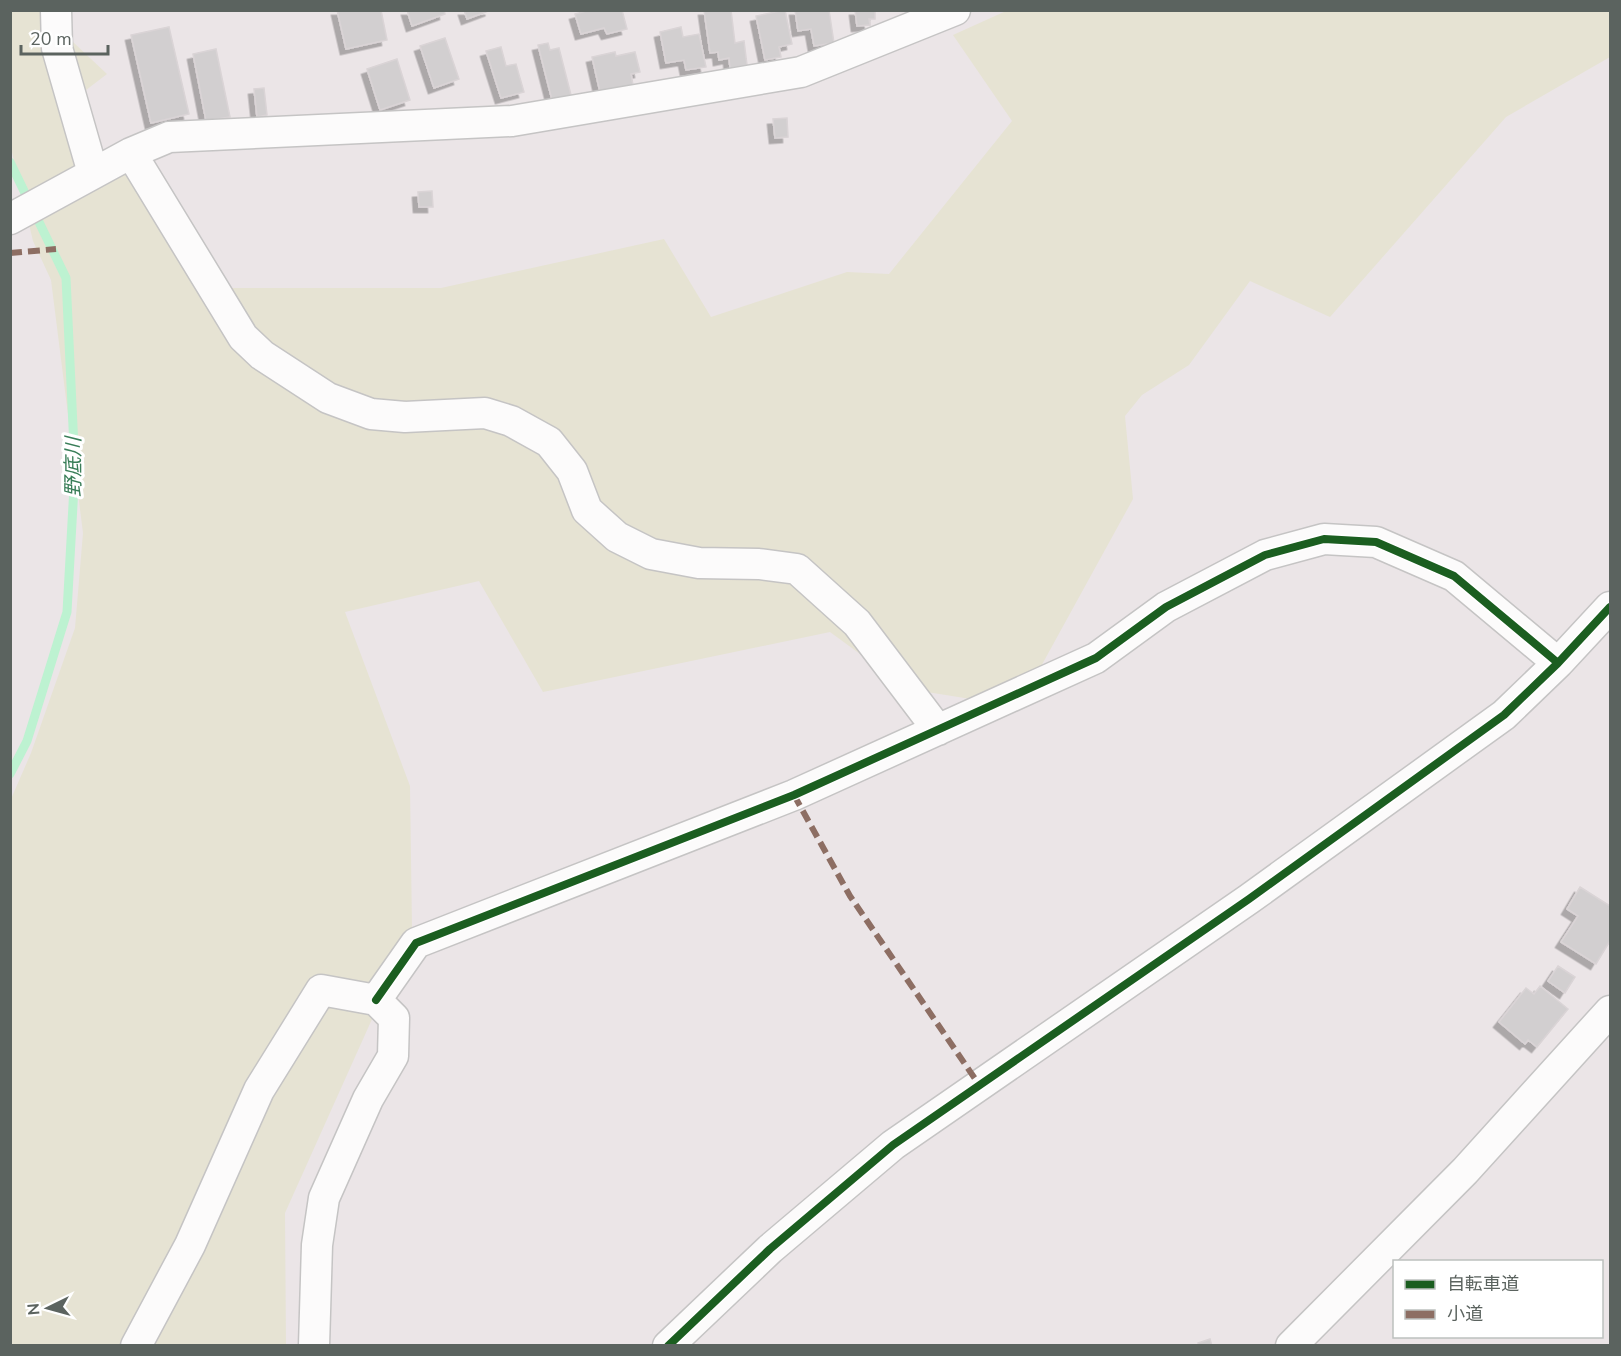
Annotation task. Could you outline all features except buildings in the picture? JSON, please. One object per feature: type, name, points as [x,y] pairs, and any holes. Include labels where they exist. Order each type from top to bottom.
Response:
[{"type":"street","points":[[56,10],[57,48],[84,178]]},
{"type":"street","points":[[10,219],[131,153],[169,137],[512,121],[801,72],[937,14]]},
{"type":"street","points":[[131,153],[243,337],[262,355],[328,398],[371,414],[405,417],[486,413],[511,421],[549,442],[572,471],[587,510],[617,537],[651,554],[699,563],[759,564],[797,569],[857,623],[938,730]]},
{"type":"street","points":[[376,1000],[416,943],[794,795],[1096,658],[1166,607],[1265,555],[1324,539],[1376,542],[1454,576],[1558,663]]},
{"type":"street","points":[[668,1346],[770,1249],[893,1145],[1239,906],[1504,715],[1611,607]]},
{"type":"street","points":[[136,1346],[190,1245],[259,1090],[321,990],[376,1000],[394,1018],[393,1056],[368,1099],[324,1198],[317,1245],[314,1346]]},
{"type":"street","points":[[1291,1346],[1465,1171],[1611,1011]]},
{"type":"shaded area","points":[[10,11],[40,11],[107,74],[73,100],[79,138],[136,177],[197,288],[441,288],[664,239],[711,317],[847,272],[889,274],[1012,121],[953,35],[1006,11],[1610,11],[1610,57],[1506,117],[1330,317],[1250,281],[1189,365],[1142,395],[1125,416],[1133,499],[1039,670],[977,700],[908,689],[830,632],[543,692],[479,581],[345,612],[410,786],[412,930],[285,1213],[286,1345],[11,1346],[11,799],[31,753],[75,628],[83,533],[51,280],[33,241],[11,148]]},
{"type":"waterway","name":"野底川","points":[[10,162],[66,278],[75,469],[67,612],[27,741],[10,774]]},
{"type":"marked path","points":[[10,253],[56,249]]},
{"type":"marked path","points":[[794,795],[850,896],[980,1086]]},
{"type":"cycle path","points":[[376,1000],[416,943],[794,795],[1096,658],[1166,607],[1265,555],[1324,539],[1376,542],[1454,576],[1558,663]]},
{"type":"cycle path","points":[[668,1346],[770,1249],[893,1145],[1249,899],[1504,715],[1558,663],[1610,607]]}]
